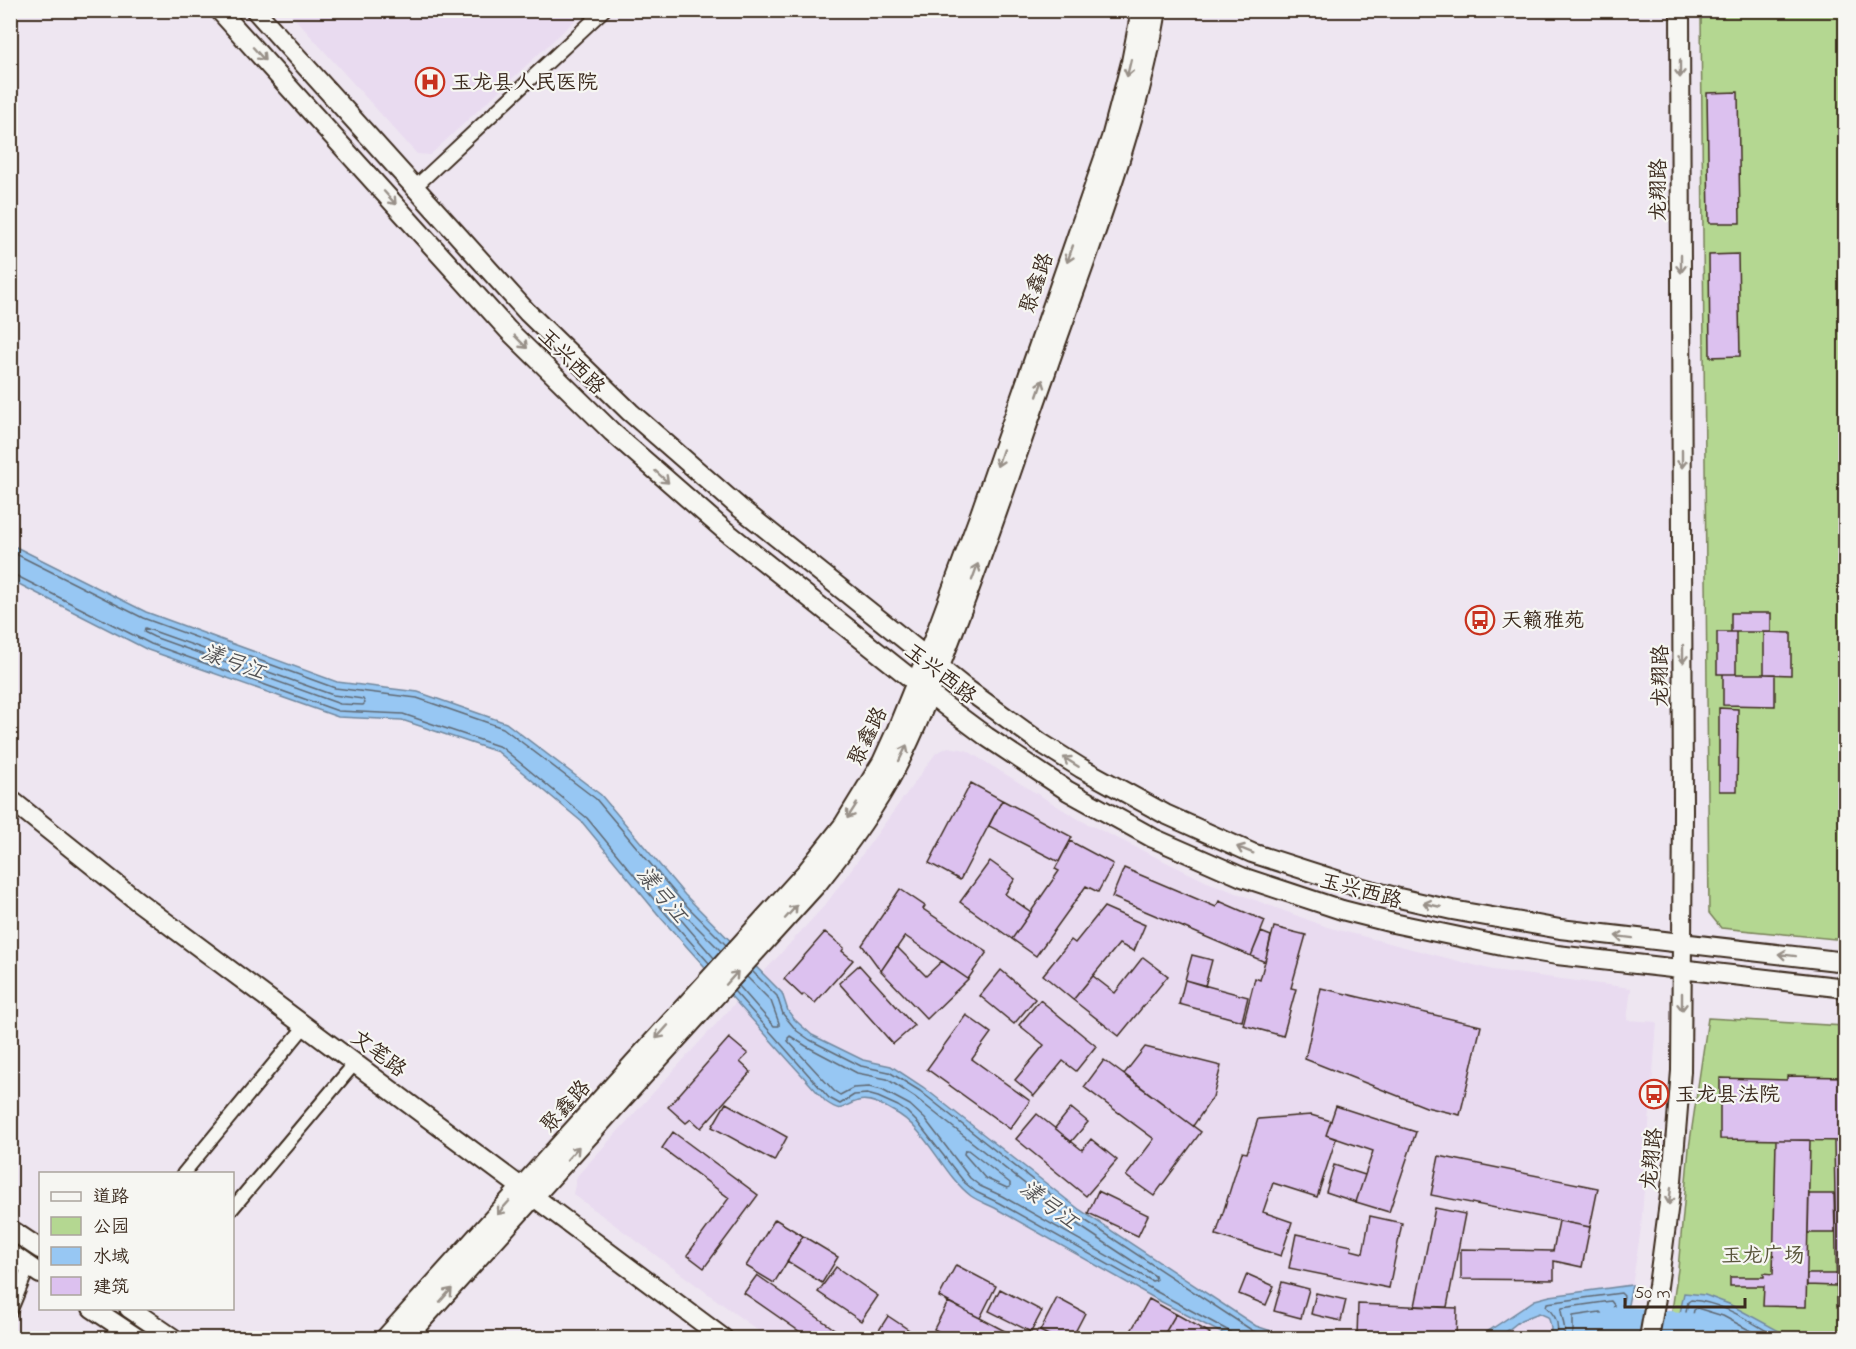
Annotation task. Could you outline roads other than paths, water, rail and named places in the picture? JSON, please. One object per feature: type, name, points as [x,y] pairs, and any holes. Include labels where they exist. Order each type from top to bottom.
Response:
[{"type":"main road","name":"玉兴西路","points":[[219,10],[508,330],[612,432],[715,522],[923,688],[987,737],[1068,791],[1153,838],[1242,878],[1342,910],[1447,936],[1557,955],[1845,988]]},
{"type":"main road","name":"玉兴西路","points":[[255,10],[527,312],[630,412],[740,508],[933,662],[1002,716],[1081,768],[1165,814],[1252,853],[1349,884],[1452,910],[1560,929],[1845,962]]},
{"type":"main road","name":"聚鑫路","points":[[933,662],[980,514],[1111,138],[1141,10]]},
{"type":"main road","name":"聚鑫路","points":[[386,1338],[528,1192],[746,950],[818,883],[857,833],[877,802],[896,769],[933,662],[995,519],[1125,142],[1146,66],[1157,10]]},
{"type":"main road","name":"龙翔路","points":[[1649,1338],[1671,1189],[1681,1071],[1683,799],[1680,10]]},
{"type":"main road","name":"文笔路","points":[[10,800],[136,900],[723,1338]]},
{"type":"main road","name":"聚鑫路","points":[[406,1338],[528,1192]]},
{"type":"main road","points":[[10,1229],[39,1248]]},
{"type":"main road","points":[[10,1253],[35,1270]]},
{"type":"main road","points":[[95,1310],[137,1338]]},
{"type":"main road","points":[[140,1311],[173,1338]]},
{"type":"street","points":[[415,187],[604,10]]},
{"type":"street","points":[[184,1172],[305,1026]]},
{"type":"street","points":[[234,1207],[355,1063]]},
{"type":"street","points":[[10,1312],[35,1270]]},
{"type":"water","points":[[10,544],[146,612],[337,682],[418,692],[506,723],[601,795],[685,895],[782,993],[788,1011],[812,1035],[863,1060],[891,1066],[923,1087],[1080,1210],[1256,1326],[1293,1338],[1231,1338],[971,1196],[960,1186],[915,1128],[889,1109],[867,1100],[858,1101],[843,1108],[837,1108],[826,1102],[661,918],[582,822],[498,752],[402,720],[338,717],[148,650],[11,580]]},
{"type":"water","points":[[1632,1285],[1621,1338],[1548,1338],[1551,1325],[1548,1317],[1539,1313],[1521,1320],[1498,1338],[1478,1338],[1535,1300]]},
{"type":"water","points":[[1684,1293],[1705,1295],[1729,1304],[1792,1338],[1675,1338]]},
{"type":"waterway","name":"漾弓江","points":[[1586,1338],[1619,1320],[1699,1328],[1720,1338]]},
{"type":"place","name":"玉龙县人民医院","points":[[430,82]]},
{"type":"place","name":"天籁雅苑","points":[[1480,620]]},
{"type":"place","name":"玉龙县法院","points":[[1654,1094]]},
{"type":"park label","name":"玉龙广场","points":[[1763,1255]]}]
